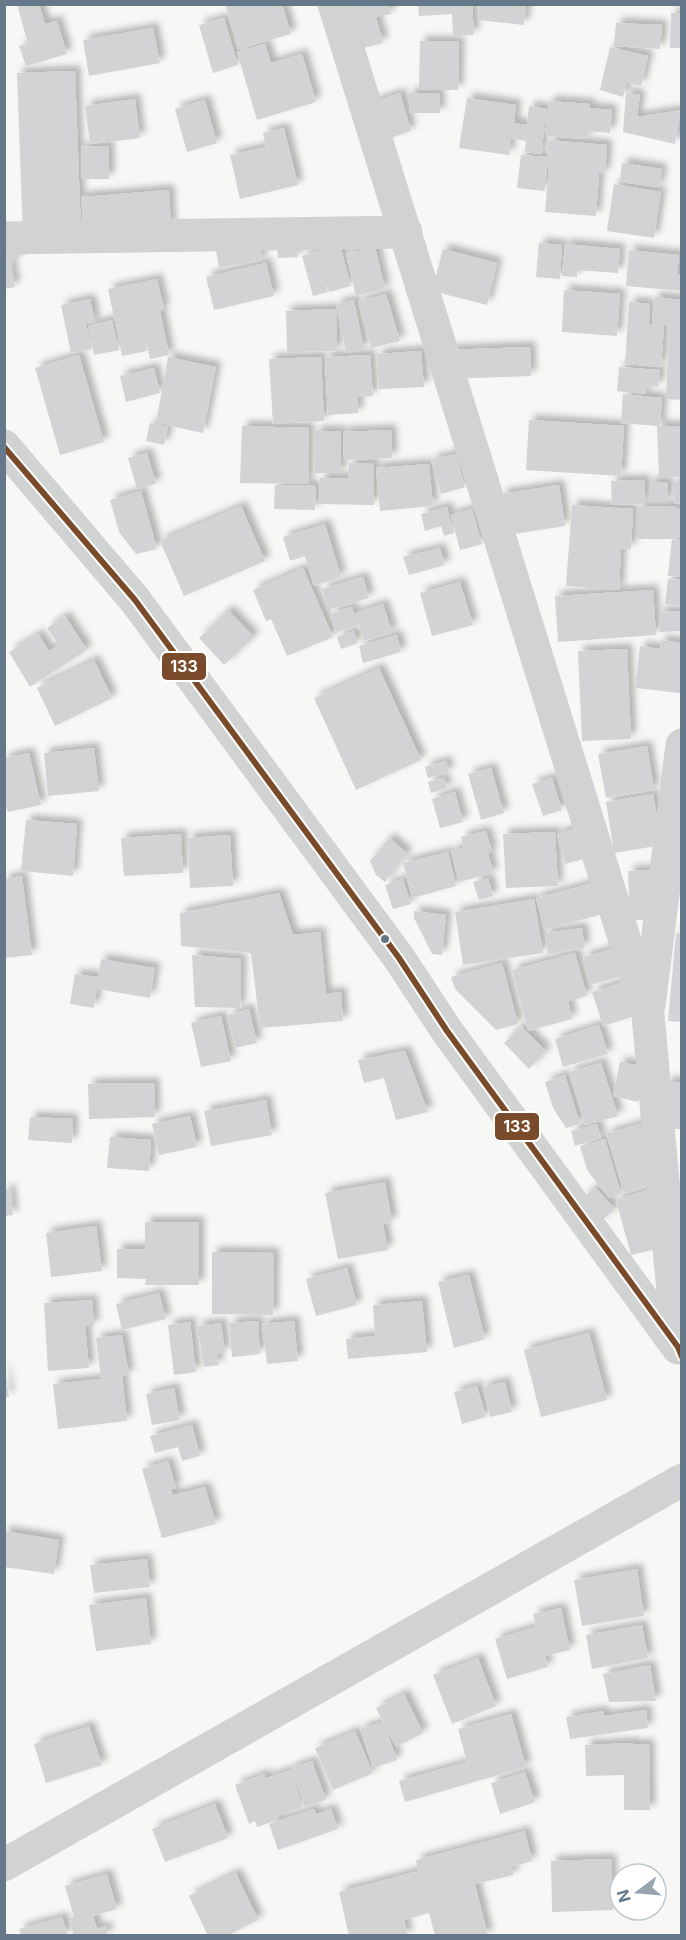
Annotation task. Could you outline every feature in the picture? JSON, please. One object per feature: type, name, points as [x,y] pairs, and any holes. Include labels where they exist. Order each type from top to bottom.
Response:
[{"type":"street","points":[[334,4],[648,1015],[680,1353]]},
{"type":"street","points":[[4,238],[406,232]]},
{"type":"street","points":[[4,446],[135,600],[399,958],[447,1031],[680,1353]]},
{"type":"street","points":[[648,1015],[681,745]]},
{"type":"street","points":[[4,1865],[681,1480]]},
{"type":"building","points":[[17,4],[39,4],[45,24],[57,21],[67,54],[26,66],[19,46],[28,44]]},
{"type":"building","points":[[225,4],[282,4],[291,34],[238,49]]},
{"type":"building","points":[[342,4],[388,4],[391,14],[376,17],[383,43],[354,50]]},
{"type":"building","points":[[418,4],[472,4],[474,35],[453,36],[452,14],[419,16]]},
{"type":"building","points":[[479,4],[526,4],[524,25],[478,20]]},
{"type":"building","points":[[671,13],[682,13],[682,48],[670,48]]},
{"type":"building","points":[[224,18],[238,65],[213,73],[199,25]]},
{"type":"building","points":[[616,23],[662,25],[660,49],[614,46]]},
{"type":"building","points":[[153,28],[160,63],[89,76],[83,40]]},
{"type":"building","points":[[420,41],[459,42],[458,90],[419,90]]},
{"type":"building","points":[[265,44],[271,63],[302,54],[316,102],[257,120],[237,52]]},
{"type":"building","points":[[610,47],[648,56],[641,86],[627,82],[623,97],[600,90]]},
{"type":"building","points":[[75,71],[81,234],[23,236],[17,73]]},
{"type":"building","points":[[400,93],[411,131],[382,141],[370,103]]},
{"type":"building","points":[[409,93],[439,93],[440,113],[409,113]]},
{"type":"building","points":[[626,93],[640,95],[637,117],[681,110],[675,144],[623,132]]},
{"type":"building","points":[[467,98],[516,105],[514,123],[527,125],[529,106],[547,109],[541,154],[525,152],[526,141],[511,138],[509,155],[459,148]]},
{"type":"building","points":[[135,99],[140,138],[90,144],[85,106]]},
{"type":"building","points":[[205,100],[217,143],[187,152],[175,109]]},
{"type":"building","points":[[549,101],[590,104],[589,108],[612,110],[610,133],[587,131],[586,139],[545,136]]},
{"type":"building","points":[[284,128],[298,185],[240,199],[230,155],[266,147],[263,133]]},
{"type":"building","points":[[549,140],[607,145],[605,174],[599,173],[596,216],[545,212],[549,168],[547,168],[545,191],[517,188],[521,155],[547,157]]},
{"type":"building","points":[[109,146],[109,179],[82,179],[81,147]]},
{"type":"building","points":[[622,163],[662,169],[659,187],[620,182]]},
{"type":"building","points":[[614,184],[661,192],[654,238],[607,231]]},
{"type":"building","points":[[169,190],[171,228],[84,235],[81,197]]},
{"type":"building","points":[[258,237],[262,260],[219,268],[215,245]]},
{"type":"building","points":[[15,240],[19,259],[10,261],[15,287],[4,289],[4,243]]},
{"type":"building","points":[[297,241],[298,257],[278,258],[277,243]]},
{"type":"building","points":[[539,243],[562,245],[560,279],[536,277]]},
{"type":"building","points":[[565,244],[620,249],[618,273],[577,270],[577,277],[562,276]]},
{"type":"building","points":[[340,245],[351,286],[329,292],[318,251]]},
{"type":"building","points":[[375,247],[385,289],[356,296],[346,254]]},
{"type":"building","points":[[443,249],[497,263],[487,305],[432,291]]},
{"type":"building","points":[[629,250],[679,255],[677,274],[682,274],[682,291],[626,286]]},
{"type":"building","points":[[317,251],[328,292],[313,296],[302,256]]},
{"type":"building","points":[[266,263],[274,296],[214,310],[206,277]]},
{"type":"building","points":[[157,279],[164,309],[160,310],[169,355],[150,359],[140,314],[147,351],[122,356],[108,289]]},
{"type":"building","points":[[564,290],[620,294],[617,336],[562,332]]},
{"type":"building","points":[[386,294],[400,341],[371,348],[358,302]]},
{"type":"building","points":[[654,297],[682,300],[682,400],[666,399],[669,326],[664,326],[661,367],[625,364],[629,302],[650,304],[649,324],[652,324]]},
{"type":"building","points":[[90,299],[95,322],[86,324],[92,349],[71,353],[61,305]]},
{"type":"building","points":[[354,300],[364,349],[346,353],[336,304]]},
{"type":"building","points":[[336,309],[337,351],[287,352],[286,311]]},
{"type":"building","points":[[112,320],[119,350],[94,355],[88,326]]},
{"type":"building","points":[[530,347],[531,376],[446,379],[445,350]]},
{"type":"building","points":[[421,351],[424,387],[379,389],[377,354]]},
{"type":"building","points":[[79,355],[104,442],[60,455],[35,368]]},
{"type":"building","points":[[370,355],[373,396],[358,397],[358,413],[328,415],[325,357]]},
{"type":"building","points":[[168,357],[216,367],[203,433],[156,423]]},
{"type":"building","points":[[321,357],[324,421],[273,424],[269,359]]},
{"type":"building","points":[[619,367],[660,370],[658,387],[646,386],[645,394],[617,391]]},
{"type":"building","points":[[154,368],[160,393],[126,402],[120,376]]},
{"type":"building","points":[[623,394],[662,398],[660,426],[682,426],[682,477],[659,478],[657,426],[621,423]]},
{"type":"building","points":[[529,420],[624,426],[621,476],[526,470]]},
{"type":"building","points":[[150,423],[168,427],[164,445],[146,441]]},
{"type":"building","points":[[242,426],[309,428],[308,484],[240,483]]},
{"type":"building","points":[[391,430],[392,458],[344,460],[343,432]]},
{"type":"building","points":[[315,431],[341,431],[341,473],[315,473]]},
{"type":"building","points":[[147,453],[156,484],[137,489],[128,458]]},
{"type":"building","points":[[456,454],[465,487],[441,494],[431,460]]},
{"type":"building","points":[[349,463],[374,464],[374,505],[319,504],[320,478],[348,478]]},
{"type":"building","points":[[429,464],[433,506],[380,511],[376,468]]},
{"type":"building","points":[[645,480],[645,504],[612,505],[611,481]]},
{"type":"building","points":[[649,482],[668,482],[668,502],[649,502]]},
{"type":"building","points":[[673,482],[682,482],[682,504],[675,504]]},
{"type":"building","points":[[275,485],[316,486],[315,510],[274,509]]},
{"type":"building","points":[[559,485],[565,526],[508,535],[501,494]]},
{"type":"building","points":[[141,491],[157,549],[136,554],[119,532],[110,500]]},
{"type":"building","points":[[572,505],[633,509],[631,549],[621,548],[619,590],[566,586]]},
{"type":"building","points":[[241,506],[265,561],[184,596],[160,541]]},
{"type":"building","points":[[676,506],[677,539],[637,539],[637,507]]},
{"type":"building","points":[[447,507],[454,533],[444,536],[441,526],[425,531],[421,514]]},
{"type":"building","points":[[677,508],[682,508],[682,537],[678,537]]},
{"type":"building","points":[[472,509],[482,544],[460,550],[451,515]]},
{"type":"building","points":[[325,524],[341,577],[314,586],[305,556],[290,561],[283,537]]},
{"type":"building","points":[[672,539],[682,541],[682,577],[668,576]]},
{"type":"building","points":[[440,548],[445,565],[409,575],[403,557]]},
{"type":"building","points":[[303,568],[333,637],[287,656],[271,619],[266,621],[253,590]]},
{"type":"building","points":[[363,577],[369,598],[328,610],[322,589]]},
{"type":"building","points":[[668,579],[682,580],[682,606],[665,604]]},
{"type":"building","points":[[460,582],[473,625],[432,636],[420,593]]},
{"type":"building","points":[[653,590],[656,635],[558,642],[555,596]]},
{"type":"building","points":[[383,604],[392,632],[364,641],[355,613]]},
{"type":"building","points":[[352,607],[358,626],[336,632],[330,614]]},
{"type":"building","points":[[228,610],[254,637],[224,665],[199,638]]},
{"type":"building","points":[[682,611],[682,631],[660,632],[659,612]]},
{"type":"building","points":[[65,616],[87,650],[30,687],[9,652],[38,634],[49,651],[59,645],[47,628]]},
{"type":"building","points":[[354,631],[358,643],[341,649],[337,637]]},
{"type":"building","points":[[397,635],[401,652],[363,663],[359,646]]},
{"type":"building","points":[[661,640],[682,643],[680,693],[635,688],[640,646],[660,649]]},
{"type":"building","points":[[627,649],[631,739],[582,741],[578,651]]},
{"type":"building","points":[[94,660],[112,698],[55,726],[37,688]]},
{"type":"building","points":[[379,668],[421,760],[356,790],[314,698]]},
{"type":"building","points":[[647,746],[654,790],[606,798],[598,754]]},
{"type":"building","points":[[94,748],[99,791],[48,796],[44,753]]},
{"type":"building","points":[[29,753],[41,805],[8,812],[4,803],[4,758]]},
{"type":"building","points":[[446,761],[449,772],[428,778],[425,767]]},
{"type":"building","points":[[491,768],[504,813],[481,820],[468,774]]},
{"type":"building","points":[[444,778],[447,788],[431,793],[428,782]]},
{"type":"building","points":[[552,778],[562,810],[543,816],[532,784]]},
{"type":"building","points":[[455,792],[463,822],[440,828],[432,799]]},
{"type":"building","points":[[653,794],[662,845],[614,853],[606,802]]},
{"type":"building","points":[[26,820],[77,824],[73,876],[21,871]]},
{"type":"building","points":[[578,828],[587,858],[565,864],[557,834]]},
{"type":"building","points":[[486,831],[492,852],[488,853],[493,873],[459,882],[451,851],[464,848],[461,837]]},
{"type":"building","points":[[555,832],[558,886],[506,888],[503,834]]},
{"type":"building","points":[[181,834],[183,873],[124,876],[121,838]]},
{"type":"building","points":[[230,835],[233,886],[190,888],[188,838]]},
{"type":"building","points":[[389,838],[407,853],[385,882],[376,875],[370,861]]},
{"type":"building","points":[[448,852],[456,886],[412,898],[403,863]]},
{"type":"building","points":[[653,870],[655,920],[630,920],[628,871]]},
{"type":"building","points":[[22,876],[32,955],[4,958],[4,879]]},
{"type":"building","points":[[488,878],[493,896],[479,900],[473,882]]},
{"type":"building","points":[[403,879],[411,904],[393,909],[385,885]]},
{"type":"building","points":[[593,883],[602,914],[545,930],[536,898]]},
{"type":"building","points":[[279,893],[293,935],[320,932],[326,994],[341,992],[343,1021],[260,1028],[251,953],[181,946],[180,913]]},
{"type":"building","points":[[534,899],[543,953],[463,965],[455,912]]},
{"type":"building","points":[[414,911],[446,915],[442,955],[432,954],[414,918]]},
{"type":"building","points":[[582,928],[585,948],[548,954],[545,933]]},
{"type":"building","points":[[676,933],[682,934],[682,1022],[668,1021]]},
{"type":"building","points":[[612,949],[619,977],[590,985],[583,957]]},
{"type":"building","points":[[575,953],[587,996],[568,1001],[572,1019],[528,1031],[512,970]]},
{"type":"building","points":[[192,955],[241,959],[240,1008],[195,1007]]},
{"type":"building","points":[[101,959],[155,968],[150,998],[97,989],[94,1008],[70,1004],[75,974],[98,977]]},
{"type":"building","points":[[502,963],[518,1024],[496,1030],[455,989],[451,977]]},
{"type":"building","points":[[624,982],[635,1016],[603,1026],[592,992]]},
{"type":"building","points":[[249,1009],[257,1043],[235,1048],[228,1015]]},
{"type":"building","points":[[221,1016],[231,1061],[201,1067],[191,1023]]},
{"type":"building","points":[[599,1025],[608,1054],[563,1067],[555,1039]]},
{"type":"building","points":[[521,1026],[546,1051],[529,1069],[504,1043]]},
{"type":"building","points":[[405,1051],[428,1112],[396,1120],[384,1078],[364,1083],[358,1060]]},
{"type":"building","points":[[620,1062],[646,1067],[638,1102],[613,1096]]},
{"type":"building","points":[[601,1063],[618,1116],[585,1125],[569,1072]]},
{"type":"building","points":[[565,1075],[580,1124],[566,1128],[553,1108],[545,1082]]},
{"type":"building","points":[[666,1082],[682,1082],[682,1129],[668,1129]]},
{"type":"building","points":[[154,1083],[155,1117],[89,1119],[88,1084]]},
{"type":"building","points":[[266,1100],[272,1135],[211,1146],[204,1111]]},
{"type":"building","points":[[190,1116],[197,1147],[159,1155],[152,1124]]},
{"type":"building","points":[[30,1117],[73,1119],[72,1143],[28,1140]]},
{"type":"building","points":[[597,1124],[601,1138],[575,1146],[571,1131]]},
{"type":"building","points":[[640,1124],[658,1183],[624,1193],[606,1134]]},
{"type":"building","points":[[110,1137],[151,1140],[149,1171],[107,1168]]},
{"type":"building","points":[[605,1139],[621,1194],[609,1198],[587,1170],[580,1146]]},
{"type":"building","points":[[385,1182],[392,1222],[383,1224],[388,1250],[338,1259],[325,1193]]},
{"type":"building","points":[[595,1187],[615,1209],[601,1221],[582,1199]]},
{"type":"building","points":[[4,1190],[10,1190],[13,1215],[4,1216]]},
{"type":"building","points":[[648,1190],[664,1247],[631,1255],[616,1200]]},
{"type":"building","points":[[145,1222],[199,1222],[199,1285],[145,1285],[146,1279],[117,1278],[117,1249],[145,1249]]},
{"type":"building","points":[[96,1226],[102,1271],[51,1277],[46,1233]]},
{"type":"building","points":[[212,1252],[274,1253],[273,1315],[212,1314]]},
{"type":"building","points":[[347,1268],[357,1305],[316,1316],[306,1279]]},
{"type":"building","points":[[469,1275],[485,1339],[454,1348],[438,1282]]},
{"type":"building","points":[[159,1293],[166,1319],[122,1330],[116,1304]]},
{"type":"building","points":[[92,1300],[94,1326],[85,1326],[89,1368],[48,1371],[44,1303]]},
{"type":"building","points":[[422,1301],[427,1352],[348,1359],[346,1339],[375,1336],[373,1305]]},
{"type":"building","points":[[258,1321],[260,1354],[232,1357],[229,1323]]},
{"type":"building","points":[[294,1321],[298,1361],[267,1364],[262,1324]]},
{"type":"building","points":[[190,1322],[196,1372],[174,1375],[168,1325]]},
{"type":"building","points":[[221,1323],[225,1352],[217,1354],[219,1365],[204,1367],[197,1326]]},
{"type":"building","points":[[589,1333],[607,1400],[541,1417],[524,1350]]},
{"type":"building","points":[[122,1335],[129,1375],[122,1376],[127,1421],[58,1429],[53,1384],[101,1379],[96,1338]]},
{"type":"building","points":[[4,1364],[9,1397],[4,1397]]},
{"type":"building","points":[[505,1382],[512,1412],[490,1417],[483,1387]]},
{"type":"building","points":[[477,1386],[486,1417],[462,1424],[454,1392]]},
{"type":"building","points":[[174,1388],[180,1420],[152,1425],[146,1394]]},
{"type":"building","points":[[192,1425],[200,1456],[182,1461],[178,1447],[155,1453],[150,1436]]},
{"type":"building","points":[[168,1461],[176,1488],[171,1489],[173,1495],[205,1487],[216,1524],[162,1538],[142,1469]]},
{"type":"building","points":[[4,1531],[59,1540],[54,1574],[4,1567]]},
{"type":"building","points":[[147,1559],[150,1587],[94,1593],[90,1565]]},
{"type":"building","points":[[637,1569],[644,1616],[582,1626],[574,1580]]},
{"type":"building","points":[[146,1598],[151,1644],[96,1651],[89,1605]]},
{"type":"building","points":[[561,1608],[570,1650],[545,1656],[548,1667],[507,1679],[495,1639],[536,1627],[533,1614]]},
{"type":"building","points":[[642,1625],[648,1658],[592,1669],[586,1635]]},
{"type":"building","points":[[478,1658],[496,1706],[452,1724],[433,1675]]},
{"type":"building","points":[[650,1665],[656,1701],[609,1702],[603,1674]]},
{"type":"building","points":[[404,1694],[423,1733],[396,1747],[385,1726],[397,1760],[373,1768],[360,1729],[383,1722],[376,1708]]},
{"type":"building","points":[[646,1710],[648,1728],[570,1739],[566,1717],[603,1711],[604,1716]]},
{"type":"building","points":[[511,1714],[526,1767],[405,1802],[399,1781],[467,1762],[458,1729]]},
{"type":"building","points":[[89,1726],[102,1765],[46,1783],[34,1744]]},
{"type":"building","points":[[355,1731],[373,1773],[333,1790],[315,1748]]},
{"type":"building","points":[[634,1743],[634,1745],[649,1744],[650,1810],[624,1810],[624,1775],[586,1776],[585,1745]]},
{"type":"building","points":[[312,1761],[326,1800],[305,1807],[291,1768]]},
{"type":"building","points":[[291,1770],[303,1807],[279,1815],[266,1778]]},
{"type":"building","points":[[525,1772],[535,1802],[500,1814],[491,1783]]},
{"type":"building","points":[[264,1774],[279,1819],[257,1827],[255,1821],[249,1824],[235,1785]]},
{"type":"building","points":[[215,1804],[228,1838],[165,1862],[152,1829]]},
{"type":"building","points":[[314,1809],[316,1814],[331,1809],[338,1829],[278,1850],[269,1824]]},
{"type":"building","points":[[525,1831],[532,1861],[511,1867],[514,1875],[475,1884],[488,1936],[435,1936],[429,1913],[404,1920],[408,1936],[349,1936],[339,1892],[418,1871],[416,1860]]},
{"type":"building","points":[[611,1859],[611,1862],[608,1862],[608,1910],[552,1912],[551,1861]]},
{"type":"building","points":[[236,1873],[258,1920],[227,1936],[208,1936],[189,1896]]},
{"type":"building","points":[[107,1874],[117,1909],[93,1916],[97,1929],[106,1926],[108,1936],[74,1936],[69,1919],[74,1917],[65,1886]]},
{"type":"building","points":[[62,1917],[68,1936],[21,1936],[19,1929]]},
{"type":"transit line","name":"133","points":[[4,447],[135,600],[399,958],[447,1031],[678,1347],[682,1357]]}]
